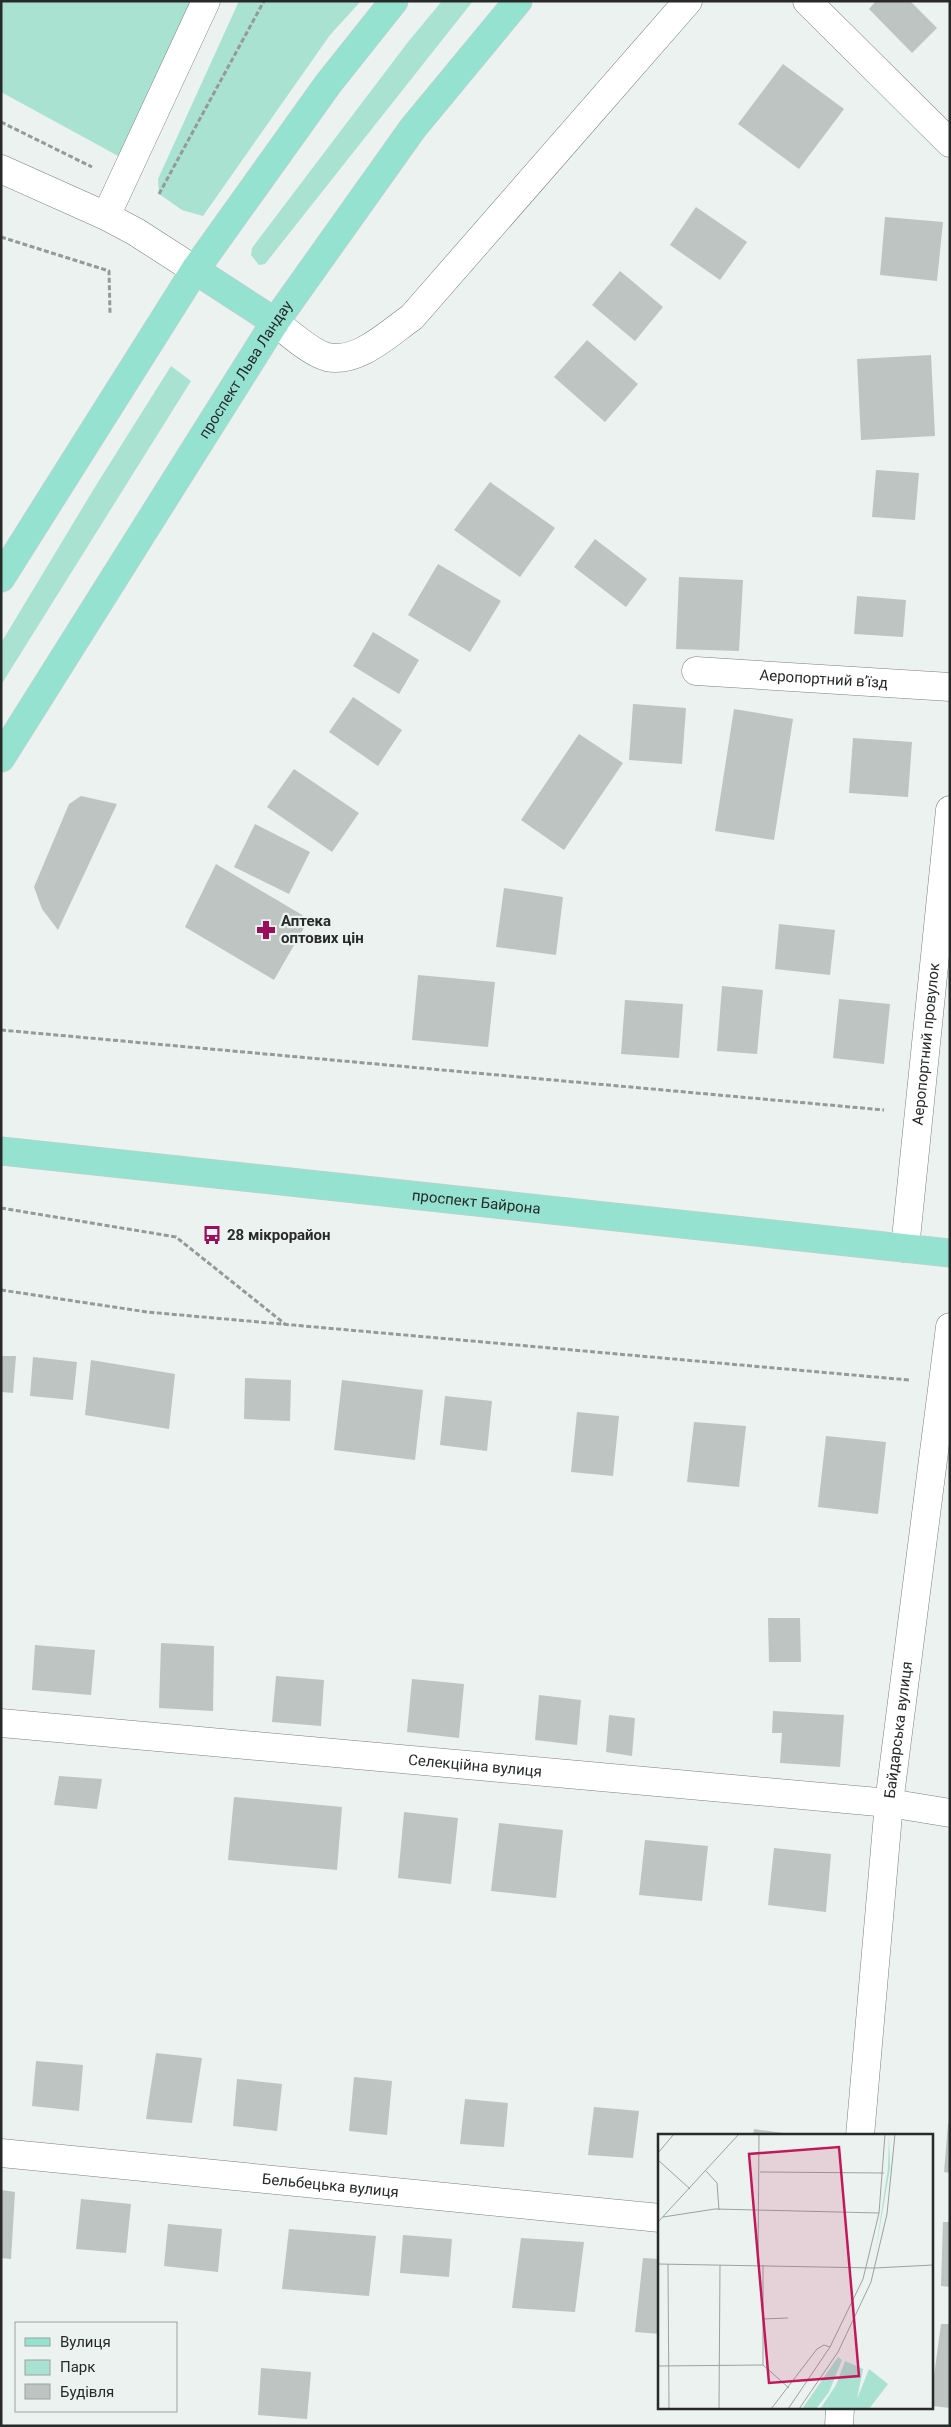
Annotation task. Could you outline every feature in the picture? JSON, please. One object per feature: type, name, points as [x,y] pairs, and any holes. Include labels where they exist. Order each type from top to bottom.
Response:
[{"type":"main road","points":[[1,578],[195,270],[328,84],[394,1]]},
{"type":"main road","name":"проспект Льва Ландау","points":[[1,758],[275,322],[413,128],[518,1]]},
{"type":"main road","points":[[195,270],[275,322]]},
{"type":"main road","name":"проспект Байрона","points":[[1,1151],[950,1253]]},
{"type":"street","points":[[106,216],[206,1]]},
{"type":"street","points":[[275,322],[326,357],[343,358],[356,354],[377,342],[412,317],[688,1]]},
{"type":"street","points":[[807,1],[950,143]]},
{"type":"street","points":[[1,168],[106,216],[136,232],[195,270]]},
{"type":"street","name":"Аеропортний в’їзд","points":[[696,671],[950,687]]},
{"type":"street","name":"Аеропортний провулок","points":[[905,1248],[950,810]]},
{"type":"street","name":"Байдарська вулиця","points":[[860,2134],[889,1803],[950,1327]]},
{"type":"street","name":"Селекційна вулиця","points":[[1,1724],[889,1803],[950,1813]]},
{"type":"street","name":"Бельбецька вулиця","points":[[1,2152],[658,2218]]},
{"type":"street","points":[[839,2426],[840,2410]]},
{"type":"path","points":[[159,194],[264,1]]},
{"type":"path","points":[[1,122],[95,168]]},
{"type":"path","points":[[1,237],[109,272],[110,313]]},
{"type":"path","points":[[1,1030],[920,1113]]},
{"type":"path","points":[[1,1208],[176,1237],[285,1324]]},
{"type":"path","points":[[1,1290],[147,1312],[942,1383]]},
{"type":"green space","points":[[1,1],[206,1],[131,163],[1,92]]},
{"type":"green space","points":[[239,1],[361,1],[330,35],[203,216],[182,210],[159,194],[158,179]]},
{"type":"green space","points":[[442,1],[473,1],[265,264],[259,265],[251,255],[252,248],[408,42]]},
{"type":"green space","points":[[171,366],[191,381],[1,685],[1,643]]},
{"type":"building","points":[[876,1],[910,1],[937,28],[912,53],[869,9]]},
{"type":"building","points":[[783,64],[844,109],[799,169],[738,124]]},
{"type":"building","points":[[696,207],[747,242],[720,280],[670,245]]},
{"type":"building","points":[[885,217],[943,222],[937,281],[880,275]]},
{"type":"building","points":[[620,271],[663,307],[635,341],[592,305]]},
{"type":"building","points":[[587,340],[638,384],[605,422],[554,377]]},
{"type":"building","points":[[931,355],[935,436],[861,440],[857,359]]},
{"type":"building","points":[[876,470],[919,473],[915,520],[872,517]]},
{"type":"building","points":[[490,482],[555,528],[520,577],[454,530]]},
{"type":"building","points":[[595,539],[647,579],[626,607],[574,567]]},
{"type":"building","points":[[438,564],[501,601],[470,652],[408,615]]},
{"type":"building","points":[[679,577],[743,580],[739,651],[676,649]]},
{"type":"building","points":[[857,596],[906,600],[903,637],[854,634]]},
{"type":"building","points":[[373,632],[419,660],[399,694],[353,666]]},
{"type":"building","points":[[353,697],[402,730],[378,766],[329,732]]},
{"type":"building","points":[[633,704],[686,708],[682,764],[629,760]]},
{"type":"building","points":[[734,709],[793,719],[774,840],[715,831]]},
{"type":"building","points":[[579,734],[623,763],[564,850],[521,820]]},
{"type":"building","points":[[853,738],[912,742],[908,797],[849,793]]},
{"type":"building","points":[[294,769],[359,813],[332,852],[267,807]]},
{"type":"building","points":[[81,796],[117,804],[58,930],[42,909],[34,887],[69,804]]},
{"type":"building","points":[[255,824],[310,852],[289,894],[234,867]]},
{"type":"building","points":[[216,864],[309,919],[274,980],[185,927]]},
{"type":"building","points":[[504,888],[563,897],[556,955],[496,947]]},
{"type":"building","points":[[779,924],[835,930],[830,975],[775,969]]},
{"type":"building","points":[[418,975],[495,982],[488,1047],[412,1040]]},
{"type":"building","points":[[722,986],[763,990],[757,1054],[717,1051]]},
{"type":"building","points":[[839,999],[890,1004],[884,1064],[833,1058]]},
{"type":"building","points":[[625,1000],[683,1004],[679,1058],[621,1054]]},
{"type":"building","points":[[1,1356],[16,1356],[13,1393],[1,1392]]},
{"type":"building","points":[[33,1357],[77,1362],[73,1400],[30,1396]]},
{"type":"building","points":[[91,1360],[175,1374],[169,1429],[85,1415]]},
{"type":"building","points":[[245,1378],[291,1380],[290,1421],[244,1419]]},
{"type":"building","points":[[342,1380],[423,1390],[415,1460],[334,1450]]},
{"type":"building","points":[[445,1396],[492,1401],[487,1451],[440,1445]]},
{"type":"building","points":[[577,1412],[619,1416],[613,1476],[571,1472]]},
{"type":"building","points":[[694,1422],[746,1426],[739,1487],[687,1482]]},
{"type":"building","points":[[826,1436],[886,1442],[878,1514],[818,1507]]},
{"type":"building","points":[[768,1618],[800,1618],[801,1662],[769,1662]]},
{"type":"building","points":[[161,1643],[214,1646],[213,1711],[159,1708]]},
{"type":"building","points":[[35,1645],[95,1650],[91,1695],[32,1690]]},
{"type":"building","points":[[276,1676],[324,1680],[321,1726],[272,1722]]},
{"type":"building","points":[[412,1679],[464,1684],[459,1738],[407,1732]]},
{"type":"building","points":[[539,1695],[581,1700],[577,1745],[535,1740]]},
{"type":"building","points":[[773,1711],[844,1715],[840,1767],[780,1763],[782,1733],[772,1733]]},
{"type":"building","points":[[609,1715],[635,1718],[632,1756],[606,1752]]},
{"type":"building","points":[[59,1776],[102,1779],[97,1809],[54,1805]]},
{"type":"building","points":[[234,1797],[342,1807],[337,1870],[228,1860]]},
{"type":"building","points":[[404,1812],[458,1818],[451,1884],[398,1878]]},
{"type":"building","points":[[499,1823],[563,1830],[556,1898],[491,1891]]},
{"type":"building","points":[[645,1840],[708,1846],[702,1901],[639,1895]]},
{"type":"building","points":[[774,1848],[831,1854],[826,1912],[768,1905]]},
{"type":"building","points":[[156,2053],[202,2058],[192,2123],[146,2119]]},
{"type":"building","points":[[36,2061],[83,2065],[79,2111],[32,2106]]},
{"type":"building","points":[[354,2077],[392,2081],[387,2135],[349,2131]]},
{"type":"building","points":[[237,2079],[282,2084],[277,2131],[233,2126]]},
{"type":"building","points":[[465,2099],[508,2103],[504,2147],[460,2144]]},
{"type":"building","points":[[594,2107],[639,2111],[633,2158],[588,2155]]},
{"type":"building","points":[[948,2124],[950,2124],[950,2173],[944,2172]]},
{"type":"building","points":[[754,2129],[790,2134],[753,2134]]},
{"type":"building","points":[[1,2190],[15,2192],[11,2259],[1,2258]]},
{"type":"building","points":[[81,2199],[131,2204],[126,2253],[76,2249]]},
{"type":"building","points":[[943,2222],[950,2222],[950,2287],[941,2286]]},
{"type":"building","points":[[168,2224],[222,2229],[218,2272],[164,2266]]},
{"type":"building","points":[[289,2229],[376,2236],[369,2296],[282,2289]]},
{"type":"building","points":[[403,2235],[452,2239],[449,2277],[400,2273]]},
{"type":"building","points":[[521,2238],[584,2242],[575,2312],[512,2308]]},
{"type":"building","points":[[643,2258],[658,2259],[658,2334],[635,2332]]},
{"type":"building","points":[[941,2324],[950,2324],[950,2408],[934,2406],[934,2375]]},
{"type":"building","points":[[261,2368],[311,2372],[307,2419],[258,2415]]},
{"type":"place","name":"Аптека оптових цін","points":[[266,930]]},
{"type":"place","name":"28 мікрорайон","points":[[212,1235]]}]
